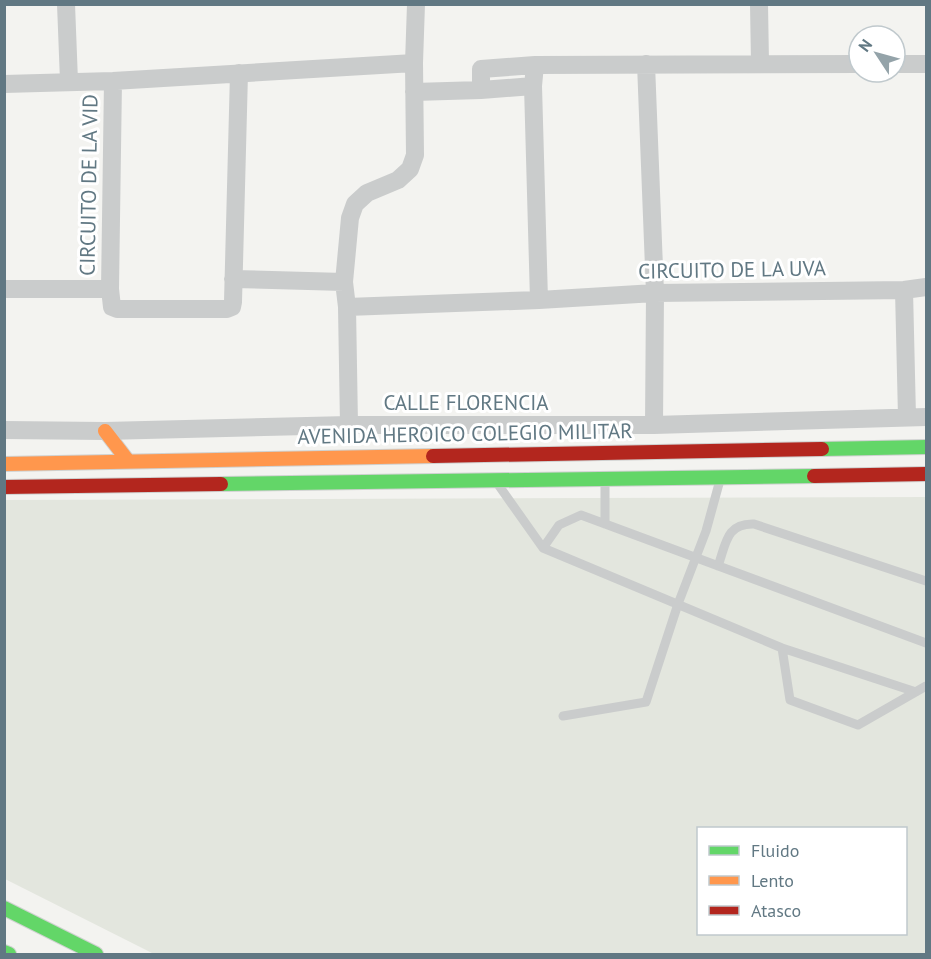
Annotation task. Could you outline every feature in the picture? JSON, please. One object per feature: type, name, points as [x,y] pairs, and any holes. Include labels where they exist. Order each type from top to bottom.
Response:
[{"type":"street","name":"CIRCUITO DE LA VID","points":[[66,4],[69,81]]},
{"type":"street","points":[[349,425],[347,307],[344,282],[350,218],[355,204],[367,193],[398,180],[410,169],[415,155],[416,4]]},
{"type":"street","points":[[759,4],[760,63]]},
{"type":"street","name":"CIRCUITO DE LA VID","points":[[4,84],[112,81],[414,63]]},
{"type":"street","points":[[481,90],[481,69],[535,64],[847,64]]},
{"type":"street","points":[[535,64],[532,86],[538,300]]},
{"type":"street","points":[[646,64],[655,293],[654,426]]},
{"type":"street","points":[[907,64],[927,64]]},
{"type":"street","name":"CIRCUITO DE LA VID","points":[[112,81],[110,289],[112,307],[117,309],[227,309],[232,307],[233,302],[239,73]]},
{"type":"street","points":[[414,92],[532,86]]},
{"type":"street","points":[[233,279],[344,282]]},
{"type":"street","name":"CIRCUITO DE LA UVA","points":[[347,307],[655,293],[904,290],[927,287]]},
{"type":"street","name":"CIRCUITO DE LA VID","points":[[4,289],[110,289]]},
{"type":"street","points":[[904,290],[907,417]]},
{"type":"street","name":"CALLE FLORENCIA","points":[[4,430],[105,431],[349,425],[654,426],[927,417]]},
{"type":"street","points":[[105,431],[128,461]]},
{"type":"street","name":"AVENIDA HEROICO COLEGIO MILITAR","points":[[4,464],[927,447]]},
{"type":"street","points":[[4,487],[927,474]]},
{"type":"street","points":[[4,908],[96,954]]},
{"type":"street","points":[[4,921],[21,929],[52,933]]},
{"type":"street","points":[[4,952],[9,954]]},
{"type":"lane","points":[[563,716],[646,702],[678,604],[696,558],[721,476]]},
{"type":"lane","points":[[605,478],[605,524]]},
{"type":"lane","points":[[494,479],[543,548],[782,648],[916,692]]},
{"type":"lane","points":[[543,548],[558,525],[581,515],[927,643]]},
{"type":"lane","points":[[718,566],[730,532],[742,524],[754,524],[927,581]]},
{"type":"lane","points":[[782,648],[790,700],[858,725],[927,686]]},
{"type":"shaded area","points":[[926,497],[926,954],[154,954],[5,879],[4,500]]},
{"type":"traffic: fast","points":[[822,449],[926,447]]},
{"type":"traffic: fast","points":[[221,484],[814,476]]},
{"type":"traffic: fast","points":[[4,908],[96,954]]},
{"type":"traffic: fast","points":[[4,952],[9,954]]},
{"type":"traffic: slow","points":[[105,431],[128,461]]},
{"type":"traffic: slow","points":[[4,464],[433,456]]},
{"type":"traffic: jam","points":[[433,456],[822,449]]},
{"type":"traffic: jam","points":[[814,476],[926,474]]},
{"type":"traffic: jam","points":[[4,487],[221,484]]}]
